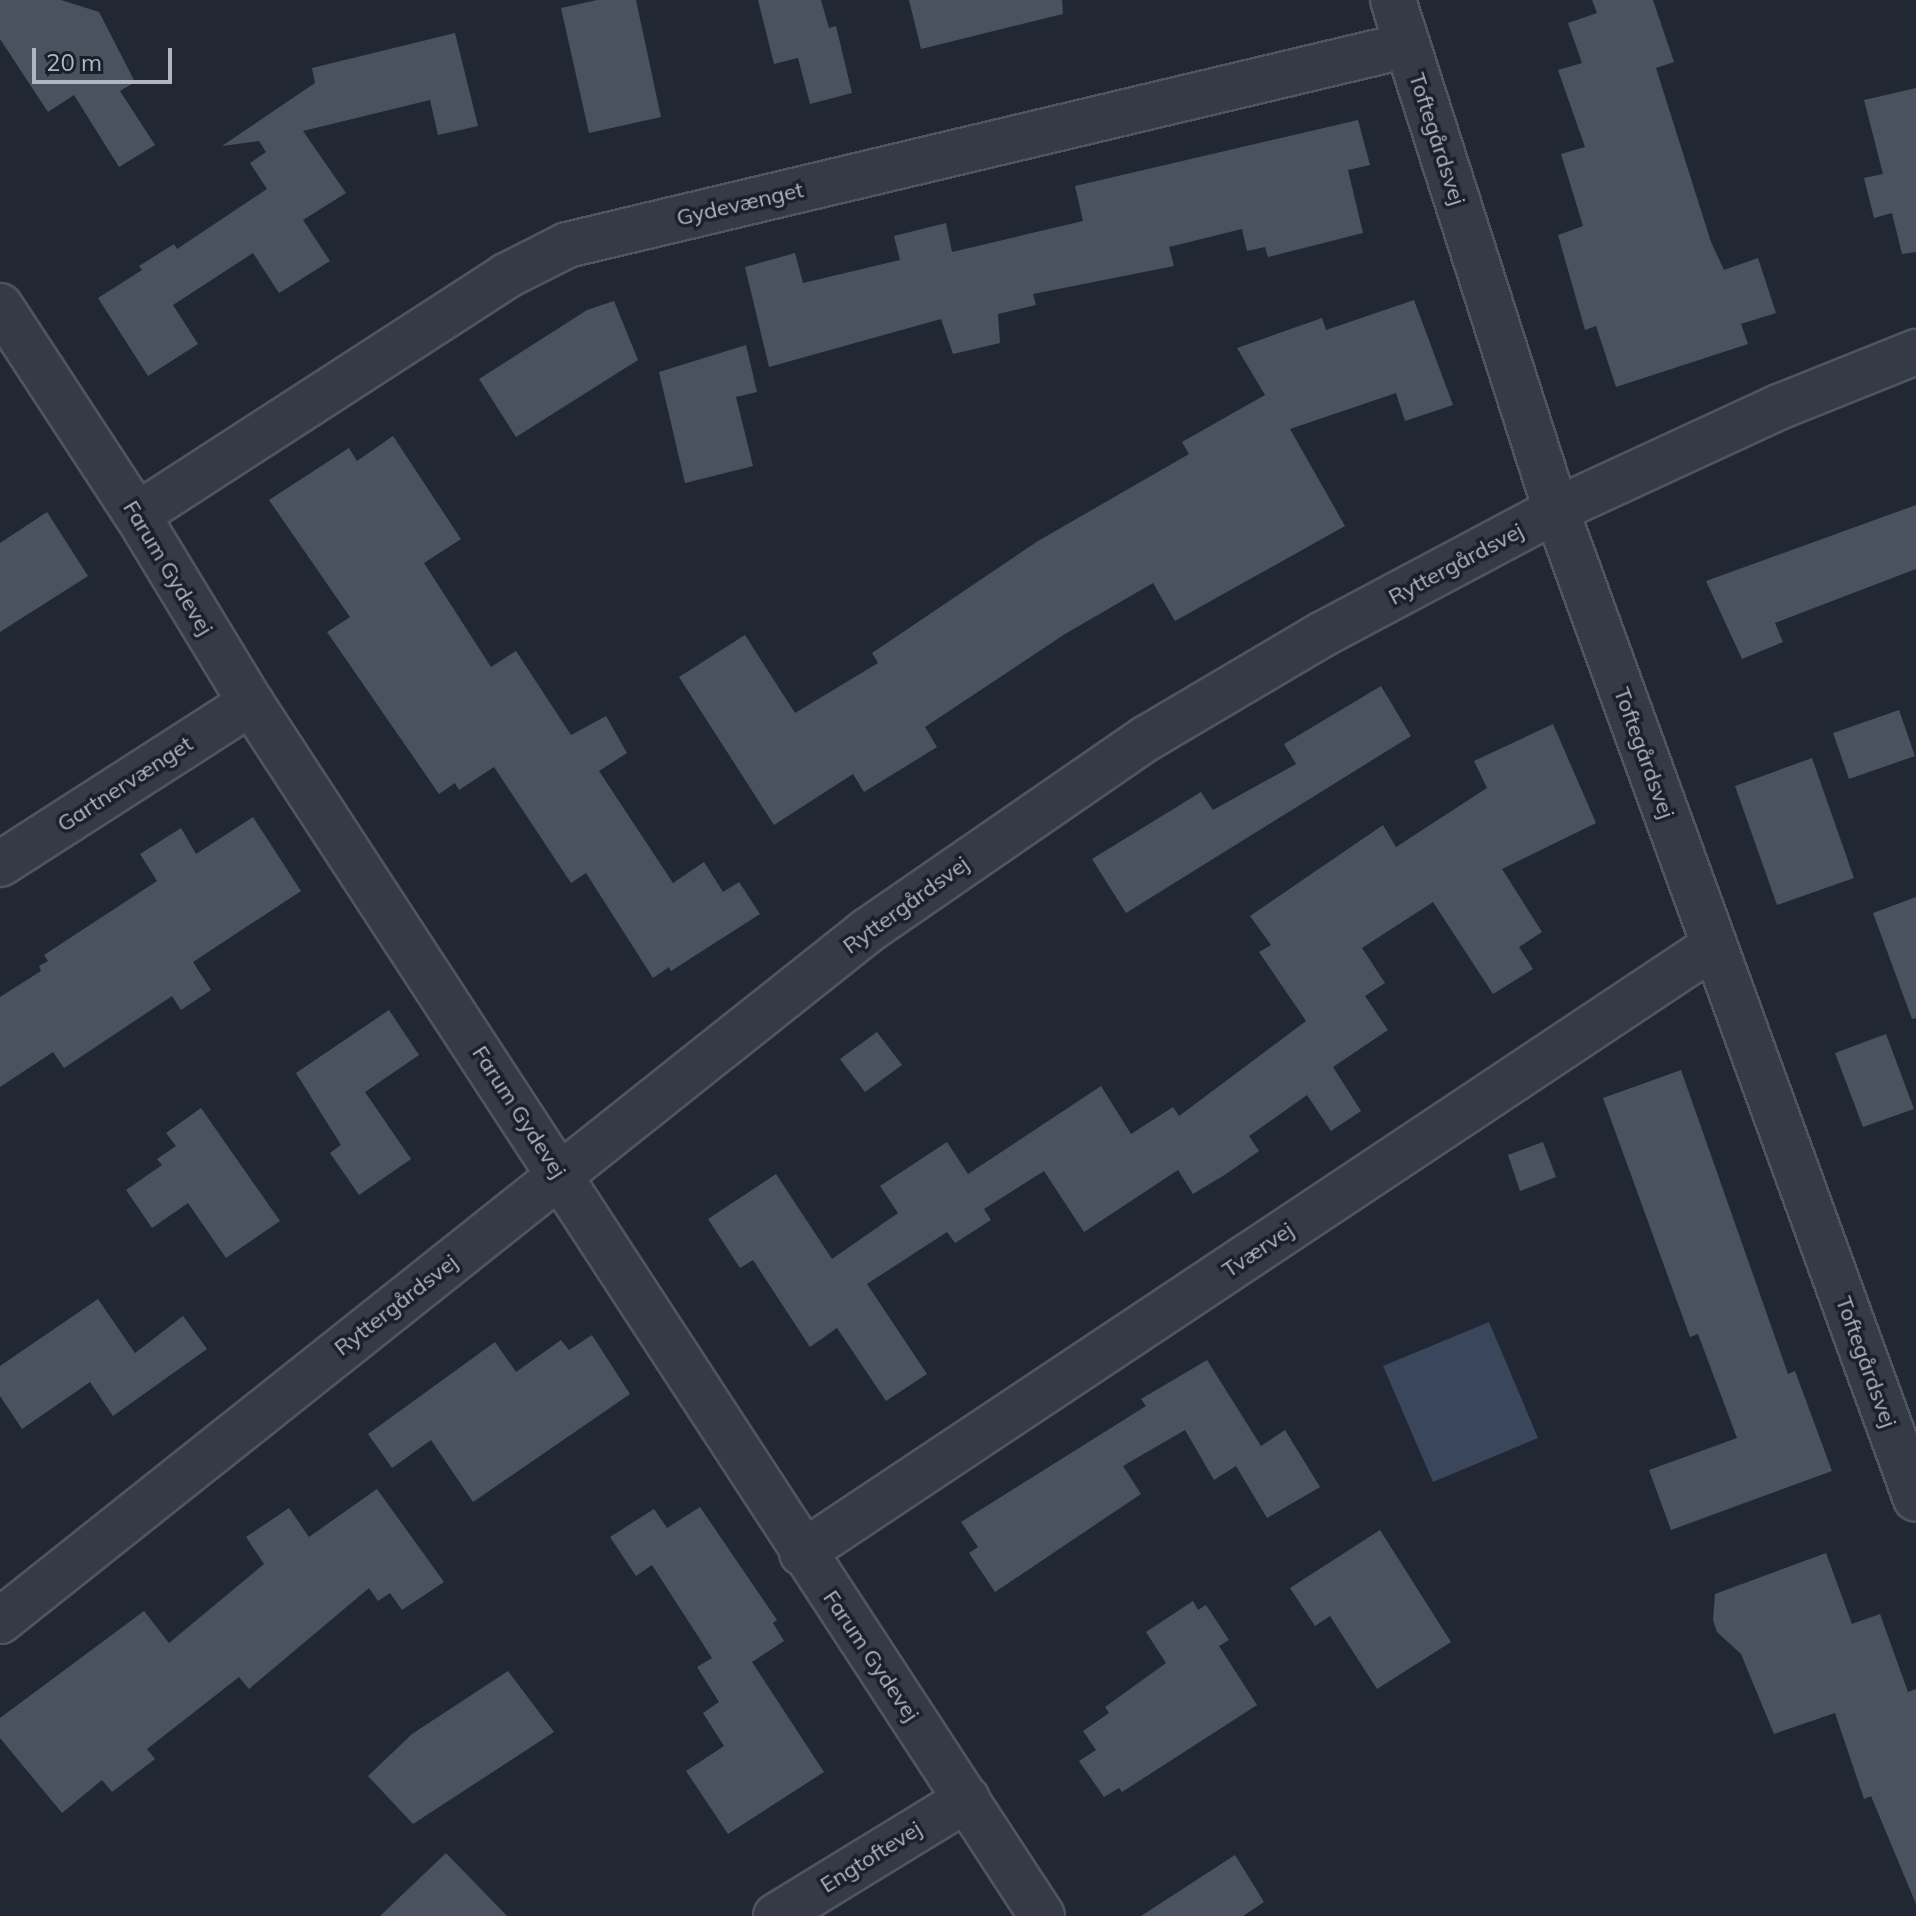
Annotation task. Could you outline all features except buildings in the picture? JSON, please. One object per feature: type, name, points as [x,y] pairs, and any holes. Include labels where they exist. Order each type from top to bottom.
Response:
[{"type":"street","name":"Toftegårdsvej","points":[[1393,0],[1556,510],[1916,1499]]},
{"type":"street","name":"Gydevænget","points":[[137,515],[506,276],[567,245],[1408,45]]},
{"type":"street","name":"Farum Gydevej","points":[[0,306],[137,515],[251,703],[560,1175],[802,1553],[1042,1916]]},
{"type":"street","name":"Ryttergårdsvej","points":[[0,1621],[867,931],[1126,753],[1323,634],[1556,510],[1779,407],[1916,352]]},
{"type":"street","name":"Gartnervænget","points":[[0,864],[251,703]]},
{"type":"street","name":"Tværvej","points":[[802,1553],[1714,946]]},
{"type":"street","name":"Engtoftevej","points":[[776,1916],[967,1799]]},
{"type":"water","points":[[1489,1322],[1538,1438],[1433,1482],[1383,1366]]}]
